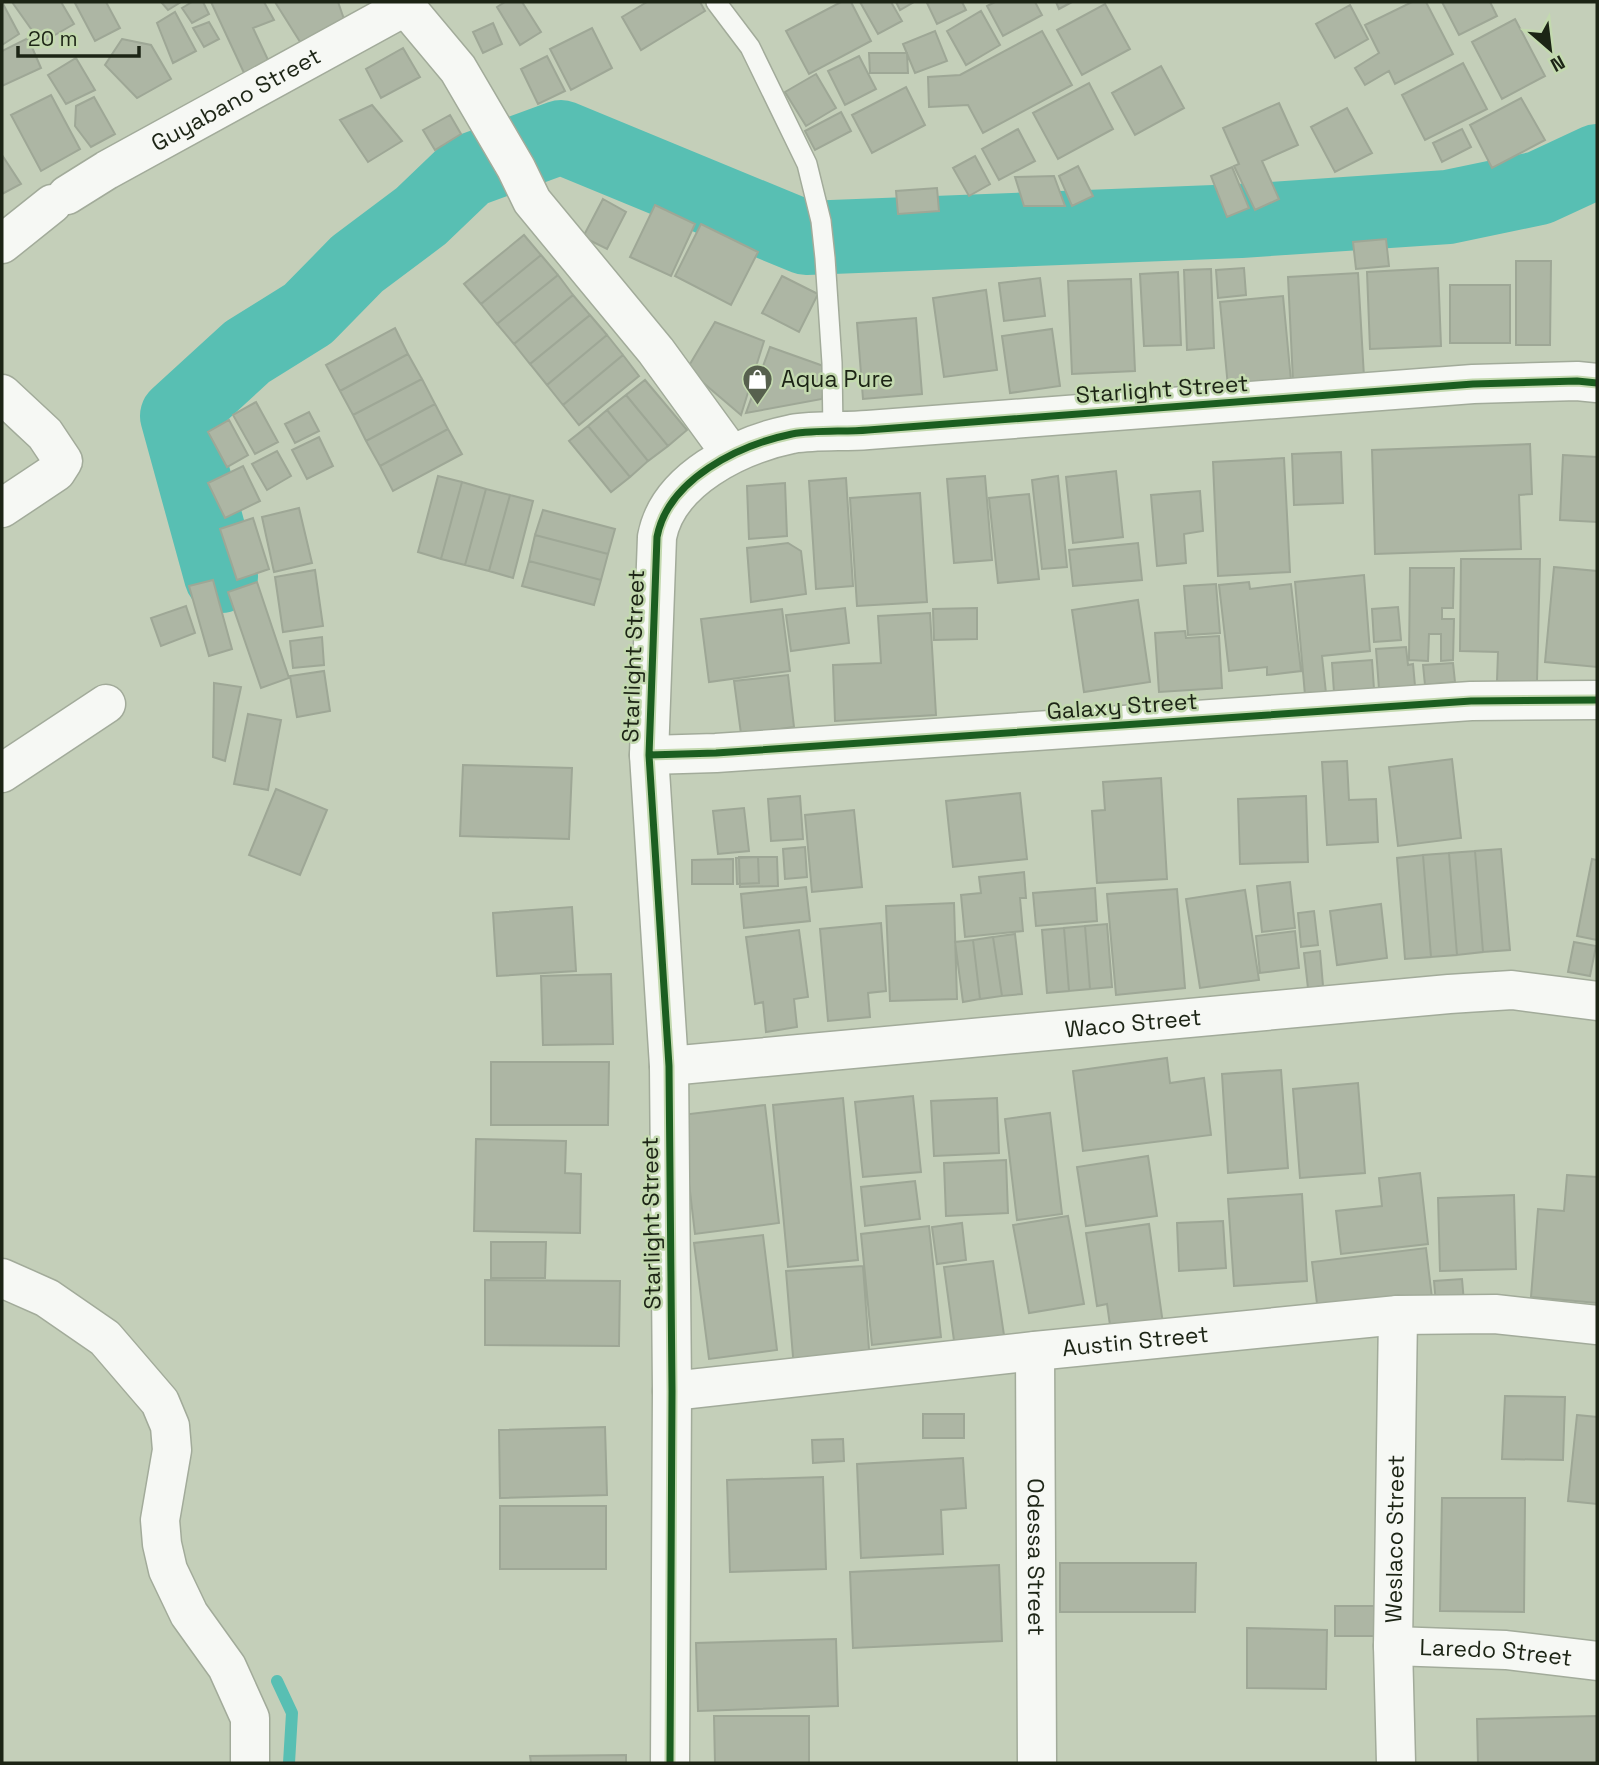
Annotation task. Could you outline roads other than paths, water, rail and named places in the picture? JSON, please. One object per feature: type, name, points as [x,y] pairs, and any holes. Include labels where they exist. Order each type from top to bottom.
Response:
[{"type":"street","points":[[404,4],[458,69],[532,201],[656,351],[731,454]]},
{"type":"street","name":"Guyabano Street","points":[[2,244],[60,199],[107,170],[404,4]]},
{"type":"street","name":"Starlight Street","points":[[670,1763],[672,1391],[668,1066],[649,755],[657,537],[660,518],[676,496],[704,470],[731,454],[793,434],[1473,384],[1577,381],[1597,383]]},
{"type":"street","points":[[2,394],[45,434],[63,461],[56,472],[2,508]]},
{"type":"street","name":"Galaxy Street","points":[[649,755],[730,752],[1471,701],[1597,700]]},
{"type":"street","points":[[2,773],[106,704]]},
{"type":"street","name":"Waco Street","points":[[668,1066],[1449,994],[1512,990],[1597,1001]]},
{"type":"street","points":[[2,1278],[47,1297],[105,1338],[160,1402],[170,1426],[172,1450],[160,1520],[162,1544],[169,1570],[190,1614],[227,1667],[250,1718],[250,1763]]},
{"type":"street","name":"Austin Street","points":[[672,1391],[1398,1315],[1495,1314],[1597,1325]]},
{"type":"street","name":"Weslaco Street","points":[[1395,1763],[1393,1646],[1398,1315]]},
{"type":"street","name":"Odessa Street","points":[[1035,1351],[1037,1763]]},
{"type":"street","name":"Laredo Street","points":[[1393,1646],[1506,1650],[1597,1661]]},
{"type":"lane","points":[[716,2],[750,47],[807,164],[821,221],[825,258],[832,363],[833,432]]},
{"type":"waterway","points":[[221,576],[177,416],[247,352],[308,314],[357,264],[421,216],[468,171],[561,137],[806,238],[1240,221],[1448,207],[1539,188],[1597,161]]},
{"type":"waterway","points":[[277,1681],[292,1713],[289,1763]]},
{"type":"place","name":"Aqua Pure","points":[[758,406]]}]
